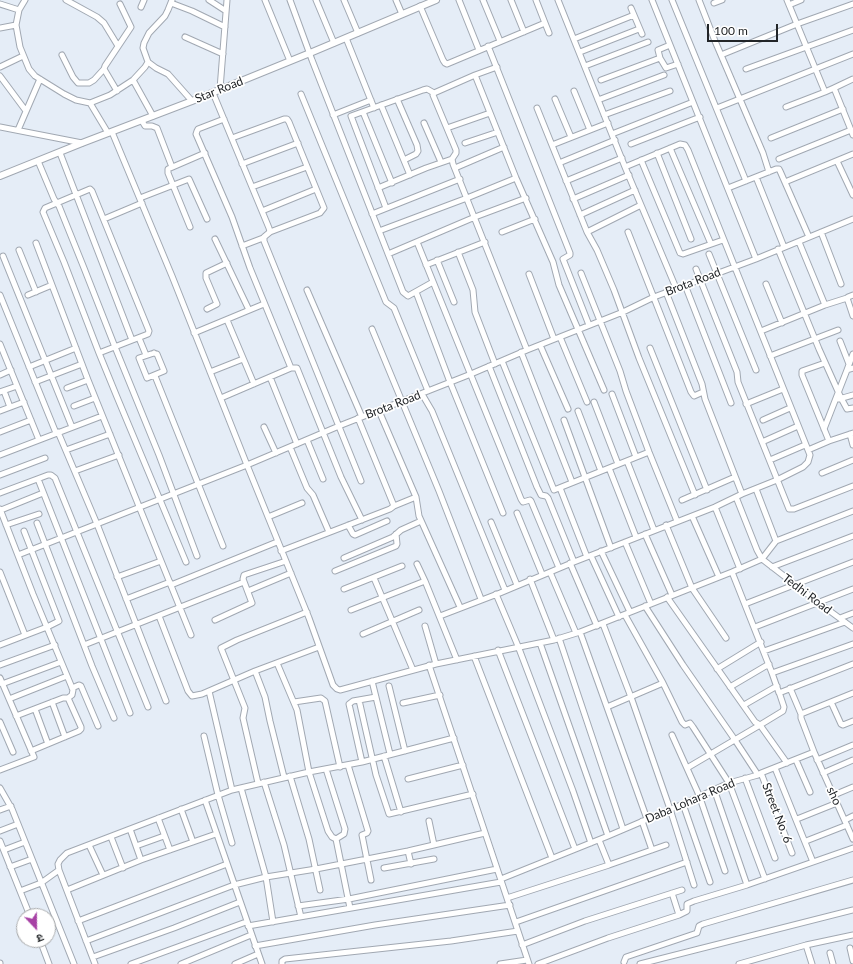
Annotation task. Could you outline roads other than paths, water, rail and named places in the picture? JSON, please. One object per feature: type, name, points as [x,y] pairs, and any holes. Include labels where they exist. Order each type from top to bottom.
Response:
[{"type":"street","points":[[25,0],[19,10],[16,25],[17,35],[23,56],[29,69],[35,76],[76,100],[90,103],[98,101],[117,91],[133,80],[148,62]]},
{"type":"street","points":[[66,0],[97,17],[104,23],[118,46]]},
{"type":"street","points":[[141,7],[144,0]]},
{"type":"street","points":[[209,0],[226,11]]},
{"type":"street","points":[[220,90],[227,0]]},
{"type":"street","points":[[265,0],[290,61]]},
{"type":"street","points":[[290,0],[372,214],[405,294],[408,296],[434,282]]},
{"type":"street","points":[[316,0],[334,43]]},
{"type":"street","points":[[344,0],[358,33]]},
{"type":"street","points":[[396,0],[402,14]]},
{"type":"street","name":"Star Road","points":[[0,176],[213,93],[436,0]]},
{"type":"street","points":[[459,0],[479,50]]},
{"type":"street","points":[[483,0],[500,41]]},
{"type":"street","points":[[511,0],[524,32]]},
{"type":"street","points":[[536,0],[549,33]]},
{"type":"street","points":[[558,0],[676,288]]},
{"type":"street","points":[[652,0],[756,258]]},
{"type":"street","points":[[672,0],[746,181]]},
{"type":"street","points":[[700,0],[739,99],[763,153],[769,172]]},
{"type":"street","points":[[714,3],[722,0]]},
{"type":"street","points":[[801,0],[788,2],[825,92]]},
{"type":"street","points":[[192,101],[168,74],[148,62],[143,48],[144,43],[149,33],[165,16],[171,2],[225,27]]},
{"type":"street","points":[[0,4],[19,10]]},
{"type":"street","points":[[62,55],[78,84],[89,83],[94,80],[104,69],[131,27],[120,4]]},
{"type":"street","points":[[721,55],[797,24],[853,4]]},
{"type":"street","points":[[420,6],[445,63],[447,64],[545,23]]},
{"type":"street","points":[[580,52],[641,32],[631,8]]},
{"type":"street","points":[[574,39],[634,15]]},
{"type":"street","points":[[0,28],[16,25]]},
{"type":"street","points":[[746,69],[853,30]]},
{"type":"street","points":[[185,37],[223,54]]},
{"type":"street","points":[[346,38],[374,108]]},
{"type":"street","points":[[586,66],[648,42]]},
{"type":"street","points":[[670,45],[658,50],[660,58],[666,68],[678,64]]},
{"type":"street","points":[[488,46],[570,253],[563,260],[590,325]]},
{"type":"street","points":[[717,108],[853,54]]},
{"type":"street","points":[[0,67],[23,56]]},
{"type":"street","points":[[601,80],[660,58]]},
{"type":"street","points":[[386,208],[350,118],[353,115],[427,89],[434,92],[497,66]]},
{"type":"street","points":[[104,69],[117,91]]},
{"type":"street","points":[[475,75],[516,178],[554,262],[559,285],[604,390]]},
{"type":"street","points":[[598,100],[664,75]]},
{"type":"street","points":[[0,76],[26,111]]},
{"type":"street","points":[[18,130],[40,79]]},
{"type":"street","points":[[786,107],[853,79]]},
{"type":"street","points":[[133,80],[153,116]]},
{"type":"street","points":[[779,159],[852,132],[834,88]]},
{"type":"street","points":[[574,91],[590,130]]},
{"type":"street","points":[[604,115],[670,91]]},
{"type":"street","points":[[378,188],[452,159],[456,153],[433,95],[434,92]]},
{"type":"street","points":[[213,93],[270,232]]},
{"type":"street","points":[[301,94],[386,302],[394,308],[428,391]]},
{"type":"street","points":[[397,99],[417,145],[418,151],[416,154],[404,160]]},
{"type":"street","points":[[556,99],[571,137]]},
{"type":"street","points":[[333,114],[371,100]]},
{"type":"street","points":[[612,134],[693,102]]},
{"type":"street","points":[[90,103],[110,133],[141,200],[281,551],[307,612],[333,685],[337,689],[340,690],[436,664],[557,639],[603,624],[669,596],[740,569],[762,559],[776,541],[853,511]]},
{"type":"street","points":[[382,105],[410,175]]},
{"type":"street","points":[[537,108],[573,199],[587,232],[597,250],[623,312],[642,365],[695,495]]},
{"type":"street","points":[[771,138],[843,109]]},
{"type":"street","points":[[363,112],[392,183]]},
{"type":"street","points":[[447,128],[490,113]]},
{"type":"street","points":[[631,144],[700,117]]},
{"type":"street","points":[[224,119],[197,131],[196,134],[291,368]]},
{"type":"street","points":[[232,138],[287,119],[324,208],[320,213],[270,232],[263,238],[242,246]]},
{"type":"street","points":[[142,120],[145,126],[157,128],[172,167]]},
{"type":"street","points":[[552,145],[608,123]]},
{"type":"street","points":[[424,124],[442,162]]},
{"type":"street","points":[[0,127],[82,143]]},
{"type":"street","points":[[465,143],[498,132]]},
{"type":"street","points":[[559,163],[615,140]]},
{"type":"street","points":[[242,164],[298,143]]},
{"type":"street","points":[[440,616],[572,562],[715,507],[777,480],[803,467],[808,462],[810,455],[807,447],[790,408],[761,331],[723,240],[688,150],[685,146],[680,144],[625,166]]},
{"type":"street","points":[[455,168],[504,147]]},
{"type":"street","points":[[670,148],[711,244]]},
{"type":"street","points":[[60,153],[132,340]]},
{"type":"street","points":[[657,153],[691,239]]},
{"type":"street","points":[[190,227],[168,169],[205,154]]},
{"type":"street","points":[[785,182],[853,154]]},
{"type":"street","points":[[566,181],[622,158]]},
{"type":"street","points":[[452,159],[527,350]]},
{"type":"street","points":[[641,160],[680,253],[683,254],[723,240]]},
{"type":"street","points":[[38,161],[79,254],[197,556]]},
{"type":"street","points":[[837,161],[853,195]]},
{"type":"street","points":[[252,187],[307,168]]},
{"type":"street","points":[[728,188],[779,169],[809,237]]},
{"type":"street","points":[[573,199],[629,175]]},
{"type":"street","points":[[756,177],[784,247]]},
{"type":"street","points":[[379,231],[516,178]]},
{"type":"street","points":[[104,219],[173,184],[188,179],[190,180],[207,219]]},
{"type":"street","points":[[372,214],[460,179]]},
{"type":"street","points":[[99,353],[139,338],[148,334],[149,332],[91,189],[43,209],[42,212],[64,262],[99,353],[186,562]]},
{"type":"street","points":[[262,211],[316,189]]},
{"type":"street","points":[[580,215],[635,190]]},
{"type":"street","points":[[388,254],[526,198]]},
{"type":"street","points":[[587,232],[641,205]]},
{"type":"street","name":"Brota Road","points":[[18,555],[140,508],[339,426],[502,362],[521,352],[623,312],[666,292],[799,242],[853,219]]},
{"type":"street","points":[[502,232],[535,220]]},
{"type":"street","points":[[628,232],[691,392],[694,396],[703,392]]},
{"type":"street","points":[[821,232],[841,284]]},
{"type":"street","points":[[263,238],[361,480]]},
{"type":"street","points":[[215,239],[249,310]]},
{"type":"street","points":[[417,242],[521,499],[523,502],[531,501],[559,568]]},
{"type":"street","points":[[426,265],[485,242]]},
{"type":"street","points":[[799,242],[825,306]]},
{"type":"street","points":[[36,243],[102,416],[191,635]]},
{"type":"street","points":[[778,249],[838,392]]},
{"type":"street","points":[[19,250],[36,292]]},
{"type":"street","points":[[458,252],[473,290],[475,312],[495,364]]},
{"type":"street","points":[[709,254],[756,370]]},
{"type":"street","points":[[3,256],[72,427]]},
{"type":"street","points":[[437,260],[454,302]]},
{"type":"street","points":[[207,309],[217,304],[206,278],[206,273],[226,263]]},
{"type":"street","points":[[696,268],[737,372],[737,381],[770,460],[787,506],[790,510],[792,510],[853,486]]},
{"type":"street","points":[[581,273],[601,321],[649,452],[677,521]]},
{"type":"street","points":[[529,274],[554,340]]},
{"type":"street","points":[[766,284],[782,323]]},
{"type":"street","points":[[28,295],[52,285]]},
{"type":"street","points":[[685,285],[731,403]]},
{"type":"street","points":[[307,290],[360,418],[394,506]]},
{"type":"street","points":[[416,292],[450,382],[503,513]]},
{"type":"street","points":[[666,292],[702,384],[704,399],[742,494]]},
{"type":"street","points":[[0,295],[35,382],[66,450],[97,524],[166,701]]},
{"type":"street","points":[[761,331],[853,295]]},
{"type":"street","points":[[847,298],[853,316]]},
{"type":"street","points":[[194,333],[264,304]]},
{"type":"street","points":[[227,320],[254,384]]},
{"type":"street","points":[[372,329],[482,599]]},
{"type":"street","points":[[770,356],[838,330]]},
{"type":"street","points":[[560,337],[587,402]]},
{"type":"street","points":[[139,338],[146,355]]},
{"type":"street","points":[[840,341],[851,366]]},
{"type":"street","points":[[0,344],[2,355],[18,386],[39,440]]},
{"type":"street","points":[[540,345],[568,409]]},
{"type":"street","points":[[29,367],[76,348]]},
{"type":"street","points":[[650,348],[707,490]]},
{"type":"street","points":[[521,352],[572,482]]},
{"type":"street","points":[[154,353],[157,354],[164,371],[155,376],[148,378],[146,377],[139,360],[140,357],[154,353]]},
{"type":"street","points":[[824,429],[838,399],[838,392],[847,370],[851,366],[853,354]]},
{"type":"street","points":[[210,372],[243,359]]},
{"type":"street","points":[[502,362],[554,489],[556,490],[572,482],[649,452]]},
{"type":"street","points":[[825,363],[804,370],[802,375],[829,441]]},
{"type":"street","points":[[35,382],[82,364]]},
{"type":"street","points":[[489,366],[537,487],[541,495],[548,498],[597,626]]},
{"type":"street","points":[[221,398],[291,368],[297,368],[323,433],[362,520]]},
{"type":"street","points":[[0,375],[11,370]]},
{"type":"street","points":[[155,376],[223,546]]},
{"type":"street","points":[[270,377],[297,444]]},
{"type":"street","points":[[67,388],[88,380]]},
{"type":"street","points":[[10,407],[2,392],[18,386]]},
{"type":"street","points":[[746,404],[783,389]]},
{"type":"street","points":[[422,394],[432,411],[505,590]]},
{"type":"street","points":[[612,394],[636,457]]},
{"type":"street","points":[[838,399],[853,395]]},
{"type":"street","points":[[74,406],[95,398]]},
{"type":"street","points":[[838,399],[847,409],[853,408]]},
{"type":"street","points":[[0,411],[24,402]]},
{"type":"street","points":[[594,402],[618,464]]},
{"type":"street","points":[[763,420],[790,408]]},
{"type":"street","points":[[379,411],[416,497],[418,516],[460,607]]},
{"type":"street","points":[[578,411],[601,471]]},
{"type":"street","points":[[0,455],[102,416]]},
{"type":"street","points":[[0,432],[31,420]]},
{"type":"street","points":[[564,420],[611,548]]},
{"type":"street","points":[[762,442],[798,426]]},
{"type":"street","points":[[264,427],[276,453]]},
{"type":"street","points":[[66,450],[110,434]]},
{"type":"street","points":[[770,460],[851,434],[853,445]]},
{"type":"street","points":[[307,440],[323,479]]},
{"type":"street","points":[[290,447],[307,488],[313,495],[329,532]]},
{"type":"street","points":[[75,471],[119,455]]},
{"type":"street","points":[[0,475],[45,458]]},
{"type":"street","points":[[822,473],[853,460]]},
{"type":"street","points":[[627,461],[654,530]]},
{"type":"street","points":[[609,468],[636,537]]},
{"type":"street","points":[[0,493],[48,475],[54,476],[148,707]]},
{"type":"street","points":[[682,500],[735,477]]},
{"type":"street","points":[[38,479],[130,713]]},
{"type":"street","points":[[560,488],[589,556],[619,617]]},
{"type":"street","points":[[756,489],[776,541]]},
{"type":"street","points":[[16,716],[63,698],[68,698],[73,693],[68,676],[0,510],[43,493]]},
{"type":"street","points":[[281,551],[390,509],[416,497]]},
{"type":"street","points":[[736,497],[762,559]]},
{"type":"street","points":[[268,517],[302,503]]},
{"type":"street","points":[[715,507],[740,569]]},
{"type":"street","points":[[517,513],[542,574]]},
{"type":"street","points":[[6,525],[39,514]]},
{"type":"street","points":[[692,516],[718,577]]},
{"type":"street","points":[[348,525],[355,535],[387,521]]},
{"type":"street","points":[[344,558],[396,534],[401,530],[421,522]]},
{"type":"street","points":[[491,522],[517,584]]},
{"type":"street","points":[[37,523],[114,718]]},
{"type":"street","points":[[666,525],[692,588],[726,638]]},
{"type":"street","points":[[0,645],[48,628],[57,623],[59,620],[24,531]]},
{"type":"street","points":[[335,571],[396,546],[396,534]]},
{"type":"street","points":[[645,534],[669,596],[730,688],[744,705],[755,722],[760,725],[787,763]]},
{"type":"street","points":[[772,567],[853,536]]},
{"type":"street","points":[[126,599],[170,584],[278,542]]},
{"type":"street","points":[[625,542],[651,604]]},
{"type":"street","points":[[602,551],[628,614],[682,722],[685,725],[691,724],[729,783],[765,879]]},
{"type":"street","name":"Tedhi Road","points":[[762,559],[853,628]]},
{"type":"street","points":[[117,577],[161,561]]},
{"type":"street","points":[[215,620],[251,604],[252,602],[243,577],[246,574],[286,561]]},
{"type":"street","points":[[745,604],[853,562]]},
{"type":"street","points":[[417,564],[426,581],[458,660]]},
{"type":"street","points":[[344,589],[402,566]]},
{"type":"street","points":[[0,572],[25,635]]},
{"type":"street","points":[[550,572],[578,632],[607,708],[645,820],[652,850]]},
{"type":"street","points":[[687,768],[783,711],[784,707],[761,642],[732,572]]},
{"type":"street","points":[[248,591],[291,574]]},
{"type":"street","points":[[374,578],[413,670]]},
{"type":"street","points":[[530,579],[557,639],[623,829]]},
{"type":"street","points":[[351,610],[426,581]]},
{"type":"street","points":[[84,645],[244,582]]},
{"type":"street","points":[[755,628],[853,589]]},
{"type":"street","points":[[496,594],[518,646],[591,843]]},
{"type":"street","name":"Street No. 6","points":[[645,606],[683,665],[759,774],[792,853]]},
{"type":"street","points":[[363,634],[419,610]]},
{"type":"street","points":[[258,783],[243,718],[245,708],[221,649],[222,647],[307,612]]},
{"type":"street","points":[[764,651],[843,620],[853,613]]},
{"type":"street","points":[[159,616],[190,695],[196,696],[255,671],[319,647]]},
{"type":"street","points":[[603,624],[631,697],[670,809],[694,885]]},
{"type":"street","points":[[425,626],[436,664]]},
{"type":"street","points":[[717,669],[761,642]]},
{"type":"street","points":[[540,643],[608,836]]},
{"type":"street","points":[[772,673],[853,644]]},
{"type":"street","points":[[0,665],[55,645]]},
{"type":"street","points":[[498,650],[575,849]]},
{"type":"street","points":[[474,656],[552,858]]},
{"type":"street","points":[[2,684],[61,662]]},
{"type":"street","points":[[277,663],[294,702],[299,719],[309,772],[328,831],[332,837],[336,839],[350,908]]},
{"type":"street","points":[[730,688],[769,664]]},
{"type":"street","points":[[779,692],[853,664]]},
{"type":"street","points":[[429,666],[516,922],[528,962],[500,964]]},
{"type":"street","points":[[255,671],[265,697],[270,721],[287,777],[309,839],[320,890]]},
{"type":"street","points":[[9,699],[68,676]]},
{"type":"street","points":[[0,678],[34,757],[0,770]]},
{"type":"street","points":[[372,681],[390,754]]},
{"type":"street","points":[[607,708],[663,683]]},
{"type":"street","points":[[72,688],[79,685],[82,688],[98,726]]},
{"type":"street","points":[[389,686],[405,751]]},
{"type":"street","points":[[744,705],[777,686]]},
{"type":"street","points":[[790,688],[814,752]]},
{"type":"street","points":[[209,691],[232,790]]},
{"type":"street","points":[[801,714],[853,693]]},
{"type":"street","points":[[403,703],[440,695]]},
{"type":"street","points":[[362,762],[349,704],[350,702],[376,697]]},
{"type":"street","points":[[31,751],[81,729],[68,698]]},
{"type":"street","points":[[294,702],[321,698],[325,701],[340,767]]},
{"type":"street","points":[[359,700],[372,760],[388,814],[473,794]]},
{"type":"street","points":[[52,702],[65,737]]},
{"type":"street","points":[[830,702],[841,724],[853,721]]},
{"type":"street","points":[[35,709],[48,744]]},
{"type":"street","points":[[0,722],[13,752]]},
{"type":"street","points":[[672,735],[699,795],[725,871]]},
{"type":"street","points":[[0,738],[6,736]]},
{"type":"street","points":[[204,736],[218,795],[232,843]]},
{"type":"street","points":[[95,964],[59,870],[58,864],[64,856],[74,850],[232,790],[309,772],[372,760],[454,738]]},
{"type":"street","points":[[817,760],[853,745]]},
{"type":"street","name":"Daba Lohara Road","points":[[131,964],[247,924],[273,922],[501,880],[683,804],[699,795],[729,783],[759,774],[814,752]]},
{"type":"street","name":"sho","points":[[814,752],[853,839]]},
{"type":"street","points":[[384,756],[401,812]]},
{"type":"street","points":[[796,760],[810,792]]},
{"type":"street","points":[[823,773],[853,760]]},
{"type":"street","points":[[348,765],[368,831],[362,835],[370,880]]},
{"type":"street","points":[[408,779],[463,765]]},
{"type":"street","points":[[775,768],[806,841],[813,862]]},
{"type":"street","points":[[326,769],[345,829],[344,834],[336,839]]},
{"type":"street","points":[[745,778],[775,858]]},
{"type":"street","points":[[264,782],[284,845],[301,917]]},
{"type":"street","points":[[834,795],[853,787]]},
{"type":"street","points":[[0,788],[11,806],[74,964]]},
{"type":"street","points":[[240,788],[266,877],[273,922]]},
{"type":"street","points":[[714,789],[747,885]]},
{"type":"street","points":[[205,800],[262,964]]},
{"type":"street","points":[[797,819],[837,803]]},
{"type":"street","points":[[683,804],[710,882]]},
{"type":"street","points":[[0,810],[11,806]]},
{"type":"street","points":[[181,810],[193,842]]},
{"type":"street","points":[[806,841],[846,822],[853,816]]},
{"type":"street","points":[[158,818],[170,850]]},
{"type":"street","points":[[429,821],[434,845]]},
{"type":"street","points":[[0,831],[18,824]]},
{"type":"street","points":[[130,829],[141,860]]},
{"type":"street","points":[[86,941],[234,885],[291,872],[316,869],[408,851],[485,833]]},
{"type":"street","points":[[67,890],[141,860],[216,834]]},
{"type":"street","points":[[136,846],[164,836]]},
{"type":"street","points":[[111,837],[123,868]]},
{"type":"street","points":[[599,840],[609,865]]},
{"type":"street","points":[[0,841],[27,908]]},
{"type":"street","points":[[4,850],[25,842]]},
{"type":"street","points":[[89,845],[103,875]]},
{"type":"street","points":[[507,898],[666,845]]},
{"type":"street","points":[[538,964],[608,938],[679,915],[686,912],[686,906],[690,903],[765,879],[853,848]]},
{"type":"street","points":[[408,851],[411,864]]},
{"type":"street","points":[[384,868],[434,859]]},
{"type":"street","points":[[10,867],[32,860]]},
{"type":"street","points":[[516,922],[687,862]]},
{"type":"street","points":[[78,921],[227,864]]},
{"type":"street","points":[[298,906],[348,899],[497,869]]},
{"type":"street","points":[[20,891],[41,883],[59,870]]},
{"type":"street","points":[[623,963],[626,957],[696,934],[699,926],[703,924],[853,880]]},
{"type":"street","points":[[522,944],[586,921],[682,890]]},
{"type":"street","points":[[672,893],[679,915]]},
{"type":"street","points":[[93,957],[174,928],[240,902]]},
{"type":"street","points":[[255,946],[375,925],[510,905]]},
{"type":"street","points":[[640,964],[853,910]]},
{"type":"street","points":[[282,964],[283,960],[289,959],[451,941],[518,931]]},
{"type":"street","points":[[181,964],[251,935]]},
{"type":"street","points":[[739,964],[806,945],[853,935]]},
{"type":"street","points":[[806,945],[812,964]]},
{"type":"street","points":[[43,948],[49,964]]},
{"type":"street","points":[[850,948],[853,961]]},
{"type":"street","points":[[830,953],[834,964]]},
{"type":"street","points":[[235,964],[258,954]]}]
